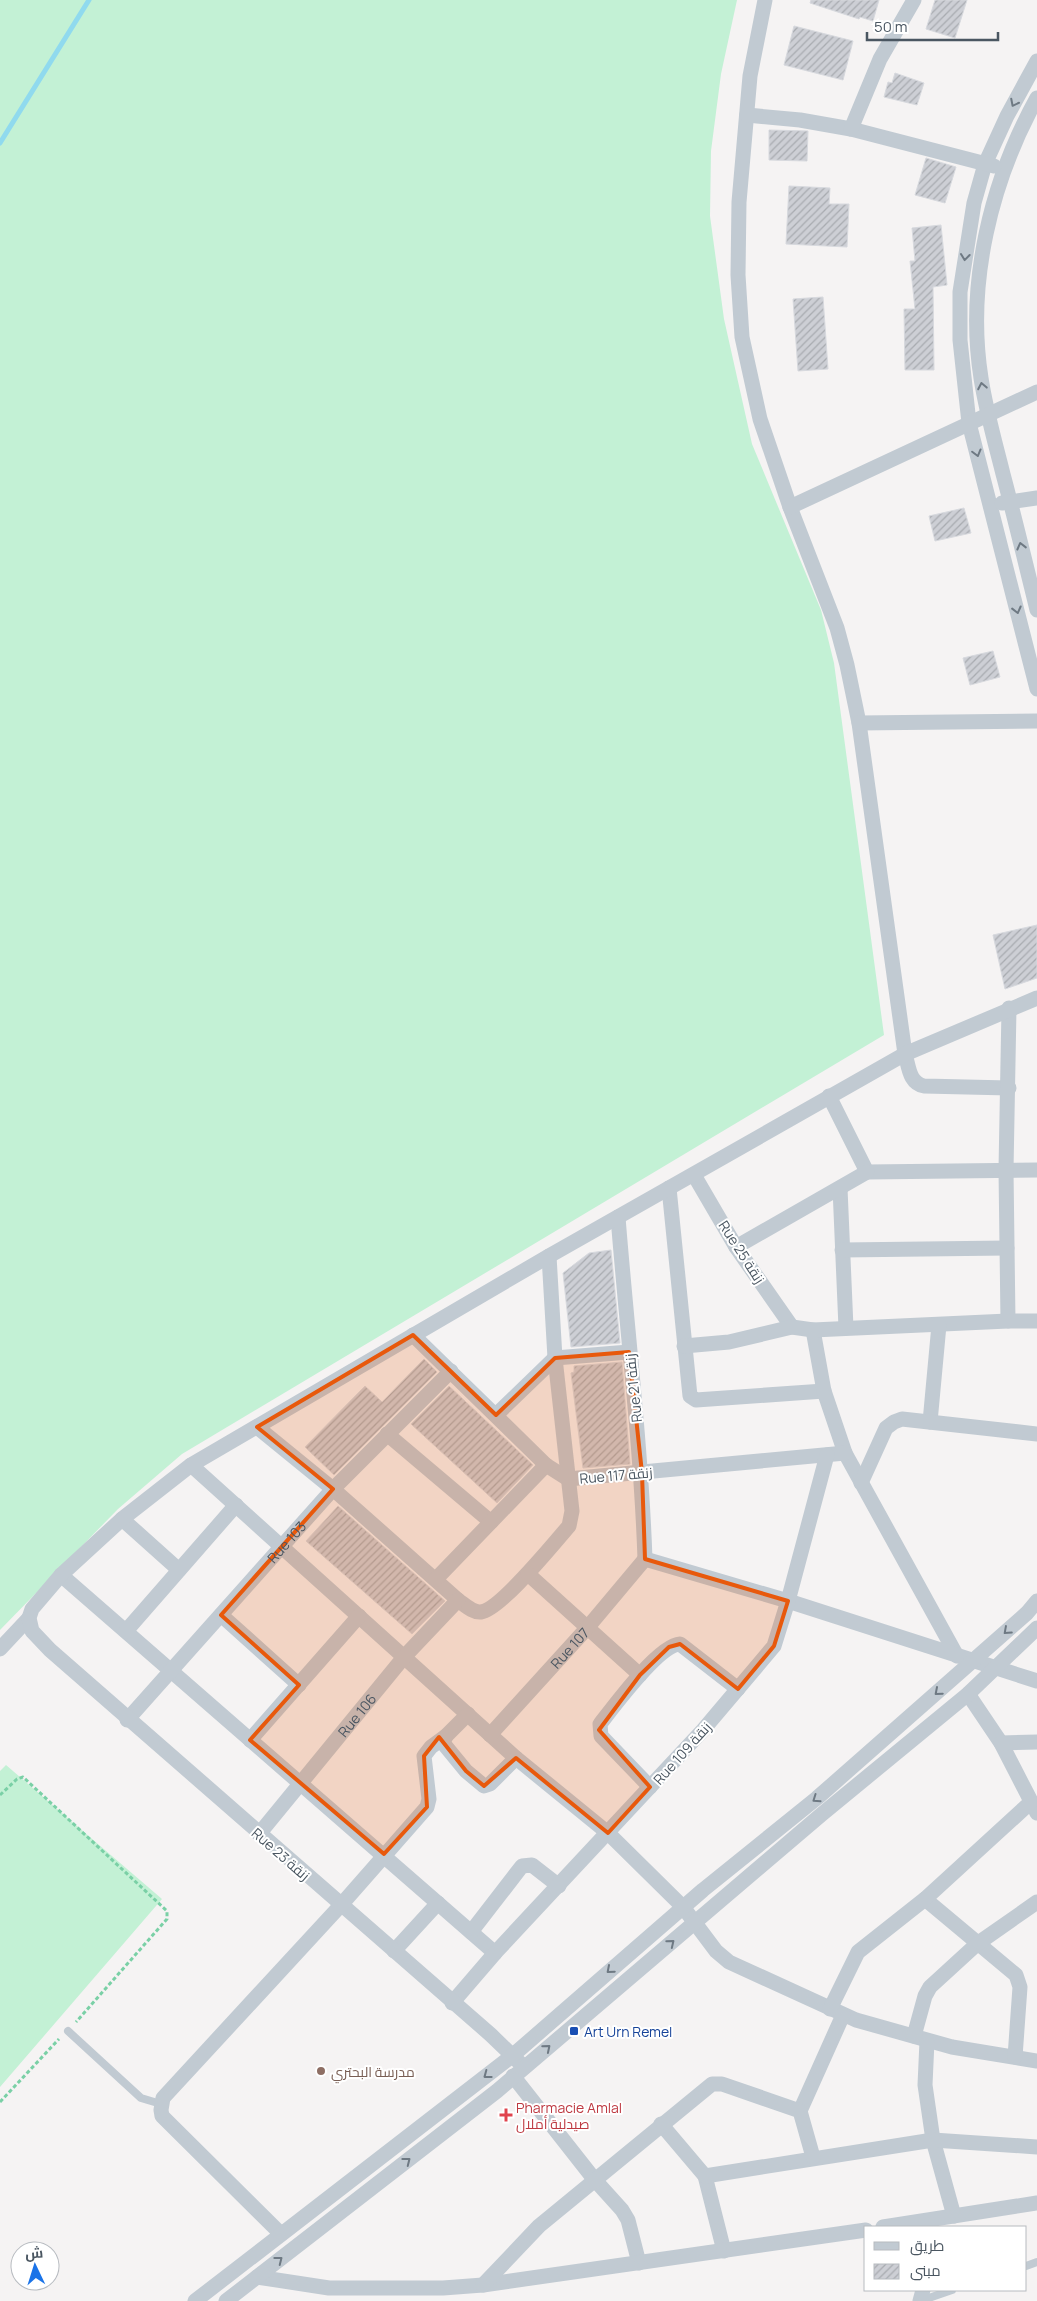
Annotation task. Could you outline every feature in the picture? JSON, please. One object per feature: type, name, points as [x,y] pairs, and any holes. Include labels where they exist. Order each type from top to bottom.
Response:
[{"type":"street","points":[[765,0],[750,76],[739,202],[738,275],[742,337],[760,419],[790,507],[837,628],[859,723],[905,1054],[916,1084],[1009,1088]]},
{"type":"street","points":[[851,129],[880,59],[914,0]]},
{"type":"street","points":[[1037,60],[1007,116],[985,164],[974,203],[965,252],[960,306],[960,340],[969,422],[1037,689]]},
{"type":"street","points":[[1037,98],[1023,123],[1004,168],[992,208],[983,249],[978,307],[980,378],[1037,610]]},
{"type":"street","points":[[747,115],[800,120],[851,129],[1004,168]]},
{"type":"street","points":[[974,203],[992,208]]},
{"type":"street","points":[[960,306],[978,307]]},
{"type":"street","points":[[790,507],[969,422],[1037,392]]},
{"type":"street","points":[[990,504],[1037,498]]},
{"type":"street","points":[[859,723],[1037,721]]},
{"type":"street","points":[[0,1649],[29,1618],[32,1609],[61,1575],[122,1519],[191,1465],[549,1256],[905,1054],[1009,1008],[1037,998]]},
{"type":"street","points":[[1008,1320],[1006,1170],[1009,1008]]},
{"type":"street","points":[[829,1096],[868,1172]]},
{"type":"street","points":[[736,1247],[868,1172],[1037,1170]]},
{"type":"street","name":"Rue 25 زنقة","points":[[694,1175],[736,1247],[792,1328]]},
{"type":"street","points":[[669,1188],[689,1392],[692,1399],[824,1391]]},
{"type":"street","points":[[840,1188],[846,1328]]},
{"type":"street","name":"Rue 21 زنقة","points":[[618,1217],[629,1352],[642,1473],[645,1559]]},
{"type":"street","points":[[842,1250],[1007,1248]]},
{"type":"street","points":[[256,1427],[333,1489],[458,1600],[474,1611],[488,1610],[528,1574],[569,1526],[572,1511],[555,1358],[549,1256]]},
{"type":"street","points":[[684,1346],[729,1342],[792,1328],[813,1330],[1008,1320],[1037,1321]]},
{"type":"street","points":[[930,1422],[938,1324]]},
{"type":"street","points":[[813,1330],[824,1391],[845,1454],[957,1656]]},
{"type":"street","name":"Rue 117 زنقة","points":[[413,1335],[546,1465],[568,1479],[845,1454]]},
{"type":"street","points":[[496,1415],[555,1358],[629,1352]]},
{"type":"street","name":"Rue 103","points":[[127,1720],[333,1489],[451,1371]]},
{"type":"street","points":[[861,1483],[889,1425],[902,1419],[1037,1434]]},
{"type":"street","points":[[387,1434],[492,1522]]},
{"type":"street","name":"Rue 109 زنقة","points":[[452,2003],[495,1953],[650,1788],[774,1646],[827,1455]]},
{"type":"street","points":[[191,1465],[516,1758],[608,1833],[683,1907],[716,1951],[729,1962],[836,2012],[952,2047],[1037,2061]]},
{"type":"street","points":[[436,1579],[546,1465]]},
{"type":"street","points":[[126,1632],[236,1505]]},
{"type":"street","points":[[122,1519],[179,1570]]},
{"type":"street","points":[[645,1559],[788,1601],[1037,1680]]},
{"type":"street","name":"Rue 107","points":[[490,1735],[588,1627],[645,1559]]},
{"type":"street","points":[[528,1574],[640,1675]]},
{"type":"street","points":[[61,1575],[300,1784],[384,1854],[495,1953]]},
{"type":"street","name":"Rue 106","points":[[258,1834],[404,1657],[458,1600]]},
{"type":"street","points":[[195,2301],[512,2056],[683,1907],[817,1798],[975,1660],[1037,1601]]},
{"type":"street","points":[[221,1615],[299,1685]]},
{"type":"street","points":[[250,1740],[359,1616]]},
{"type":"street","name":"Rue 23 زنقة","points":[[29,1618],[32,1631],[39,1639],[127,1720],[491,2035],[512,2056],[519,2072],[594,2179],[622,2210],[628,2220],[639,2263]]},
{"type":"street","points":[[226,2301],[519,2072],[822,1814],[968,1694],[1037,1628]]},
{"type":"street","points":[[650,1788],[601,1736],[599,1730],[600,1724],[640,1675],[669,1647],[680,1644],[738,1689]]},
{"type":"street","points":[[813,2157],[800,2112],[858,1952],[925,1899],[1034,1807],[1001,1743],[968,1694]]},
{"type":"street","points":[[281,2234],[162,2116],[161,2104],[163,2098],[341,1905],[427,1807],[424,1756],[432,1746],[446,1736],[468,1714]]},
{"type":"street","points":[[446,1736],[443,1743],[446,1749],[466,1771],[484,1786],[490,1784],[516,1758]]},
{"type":"street","points":[[1001,1743],[1037,1742]]},
{"type":"street","points":[[471,1932],[522,1866],[532,1865],[559,1886]]},
{"type":"street","points":[[925,1899],[977,1944],[1012,1970],[1018,1980],[1016,2057]]},
{"type":"street","points":[[954,2216],[933,2140],[925,2084],[921,2039],[925,1996],[930,1987],[977,1944],[1037,1902]]},
{"type":"street","points":[[394,1951],[438,1903]]},
{"type":"street","points":[[483,2285],[539,2226],[708,2087],[717,2083],[800,2112]]},
{"type":"street","points":[[661,2124],[705,2176],[724,2251]]},
{"type":"street","points":[[705,2176],[813,2157],[933,2140],[1037,2148]]},
{"type":"street","points":[[896,2226],[937,2223],[954,2216],[1037,2204]]},
{"type":"street","points":[[256,2277],[362,2294],[443,2294],[483,2285],[864,2230]]},
{"type":"lane","points":[[68,2032],[141,2098],[161,2104]]},
{"type":"lane","points":[[920,2301],[949,2291]]},
{"type":"path","points":[[0,1795],[17,1779],[24,1777],[168,1914],[167,1919],[68,2032],[55,2042],[0,2102]]},
{"type":"highlighted area","points":[[413,1335],[496,1415],[555,1358],[629,1352],[642,1473],[645,1559],[788,1601],[774,1646],[738,1689],[680,1644],[669,1647],[640,1675],[599,1730],[650,1787],[608,1833],[516,1758],[484,1786],[466,1771],[439,1737],[424,1756],[427,1807],[384,1854],[250,1740],[299,1685],[221,1615],[333,1489],[257,1427]]},
{"type":"green space","points":[[0,0],[737,0],[721,74],[711,151],[710,216],[724,319],[752,444],[821,610],[834,663],[884,1035],[182,1454],[118,1509],[0,1630]]},
{"type":"green space","points":[[6,1765],[162,1899],[0,2087],[0,1771]]},
{"type":"building","points":[[811,0],[879,0],[873,21],[860,17],[859,19],[810,3]]},
{"type":"building","points":[[935,0],[967,0],[955,38],[926,29]]},
{"type":"building","points":[[794,26],[853,41],[843,80],[784,65]]},
{"type":"building","points":[[895,73],[924,83],[917,105],[884,97],[888,82],[892,83]]},
{"type":"building","points":[[769,130],[808,131],[807,161],[769,160]]},
{"type":"building","points":[[926,158],[956,167],[945,203],[915,195]]},
{"type":"building","points":[[789,186],[830,188],[829,204],[849,204],[847,247],[786,244]]},
{"type":"building","points":[[941,225],[947,285],[933,287],[934,370],[905,370],[904,309],[915,309],[910,261],[915,261],[912,228]]},
{"type":"building","points":[[823,297],[828,369],[798,371],[793,299]]},
{"type":"building","points":[[964,508],[971,533],[935,541],[929,516]]},
{"type":"building","points":[[993,651],[1000,677],[970,685],[963,658]]},
{"type":"building","points":[[1037,925],[1037,978],[1005,989],[993,935]]},
{"type":"building","points":[[611,1250],[620,1343],[571,1347],[563,1273],[589,1253]]},
{"type":"building","points":[[424,1359],[437,1372],[334,1475],[305,1447],[365,1386],[382,1402]]},
{"type":"building","points":[[622,1362],[630,1464],[583,1468],[571,1373],[574,1372],[574,1366]]},
{"type":"building","points":[[449,1386],[533,1465],[497,1503],[411,1424]]},
{"type":"building","points":[[338,1506],[445,1601],[412,1634],[306,1541]]},
{"type":"waterway","points":[[0,143],[89,0]]},
{"type":"place","name":"Art Urn Remel","points":[[574,2031]]},
{"type":"place","name":"مدرسة البحتري","points":[[321,2071]]},
{"type":"place","name":"Pharmacie Amlal صيدلية أملال","points":[[506,2115]]}]
